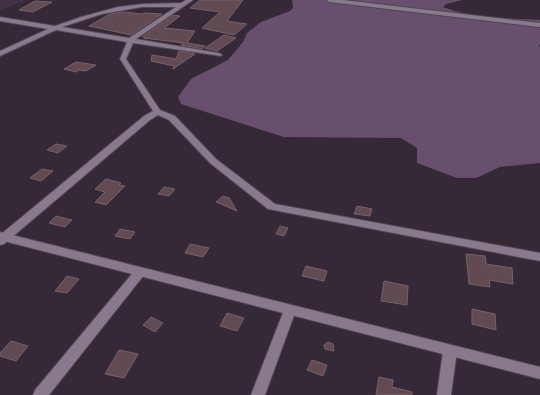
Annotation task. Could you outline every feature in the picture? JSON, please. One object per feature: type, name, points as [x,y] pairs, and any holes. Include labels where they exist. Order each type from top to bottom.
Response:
[{"type":"street","points":[[330,0],[540,25]]},
{"type":"street","points":[[0,54],[54,28],[97,14],[136,6],[186,3]]},
{"type":"street","points":[[186,3],[131,40],[123,59],[157,112],[172,118],[213,161],[272,207],[540,257]]},
{"type":"street","points":[[0,19],[219,55]]},
{"type":"street","points":[[2,238],[147,118],[157,112]]},
{"type":"street","points":[[2,238],[540,373]]},
{"type":"street","points":[[40,395],[140,272]]},
{"type":"street","points":[[258,395],[290,310]]},
{"type":"street","points":[[444,395],[450,351]]},
{"type":"shaded area","points":[[0,0],[28,0],[0,10]]},
{"type":"shaded area","points":[[292,0],[463,0],[446,4],[443,7],[454,11],[478,15],[540,20],[540,163],[500,167],[476,178],[457,178],[417,163],[417,148],[401,138],[284,137],[181,104],[178,97],[191,79],[228,60],[243,42],[247,33],[261,22],[290,11],[293,8]]},
{"type":"building","points":[[200,0],[243,0],[227,21],[247,24],[234,35],[202,28],[220,12],[190,8]]},
{"type":"building","points":[[35,1],[52,2],[33,12],[19,10]]},
{"type":"building","points":[[123,12],[162,14],[131,35],[89,26],[110,14]]},
{"type":"building","points":[[173,15],[180,16],[164,28],[195,31],[187,43],[205,46],[202,49],[181,45],[184,43],[142,37]]},
{"type":"building","points":[[224,35],[236,38],[217,51],[205,48]]},
{"type":"building","points":[[179,51],[195,54],[173,69],[174,66],[151,61],[152,55],[176,59]]},
{"type":"building","points":[[76,62],[96,65],[86,71],[79,70],[76,72],[64,69]]},
{"type":"building","points":[[56,144],[67,146],[58,153],[47,150]]},
{"type":"building","points":[[42,169],[53,171],[41,181],[30,178]]},
{"type":"building","points":[[106,179],[121,183],[119,185],[125,186],[106,205],[95,202],[105,192],[95,189]]},
{"type":"building","points":[[164,187],[175,189],[169,196],[158,194]]},
{"type":"building","points":[[223,196],[229,198],[237,211],[216,202]]},
{"type":"building","points":[[357,206],[372,209],[370,216],[354,214]]},
{"type":"building","points":[[56,216],[72,220],[65,227],[49,223]]},
{"type":"building","points":[[280,226],[288,228],[284,236],[276,234]]},
{"type":"building","points":[[120,229],[135,232],[130,239],[115,236]]},
{"type":"building","points":[[190,244],[209,248],[203,257],[185,253]]},
{"type":"building","points":[[466,254],[485,256],[486,264],[512,268],[513,284],[489,280],[490,287],[469,284]]},
{"type":"building","points":[[306,266],[327,271],[324,281],[302,276]]},
{"type":"building","points":[[67,276],[79,279],[67,293],[55,291]]},
{"type":"building","points":[[384,281],[408,286],[407,305],[381,301]]},
{"type":"building","points":[[472,309],[495,314],[496,330],[472,324]]},
{"type":"building","points":[[227,313],[244,318],[237,331],[220,326]]},
{"type":"building","points":[[151,317],[163,323],[155,332],[143,325]]},
{"type":"building","points":[[11,341],[28,346],[16,361],[0,356],[0,353]]},
{"type":"building","points":[[328,342],[333,344],[334,351],[325,349],[324,345]]},
{"type":"building","points":[[119,350],[138,354],[124,378],[105,374]]},
{"type":"building","points":[[312,360],[327,365],[323,376],[307,370]]},
{"type":"building","points":[[379,377],[393,380],[392,387],[412,392],[412,395],[376,395]]}]
